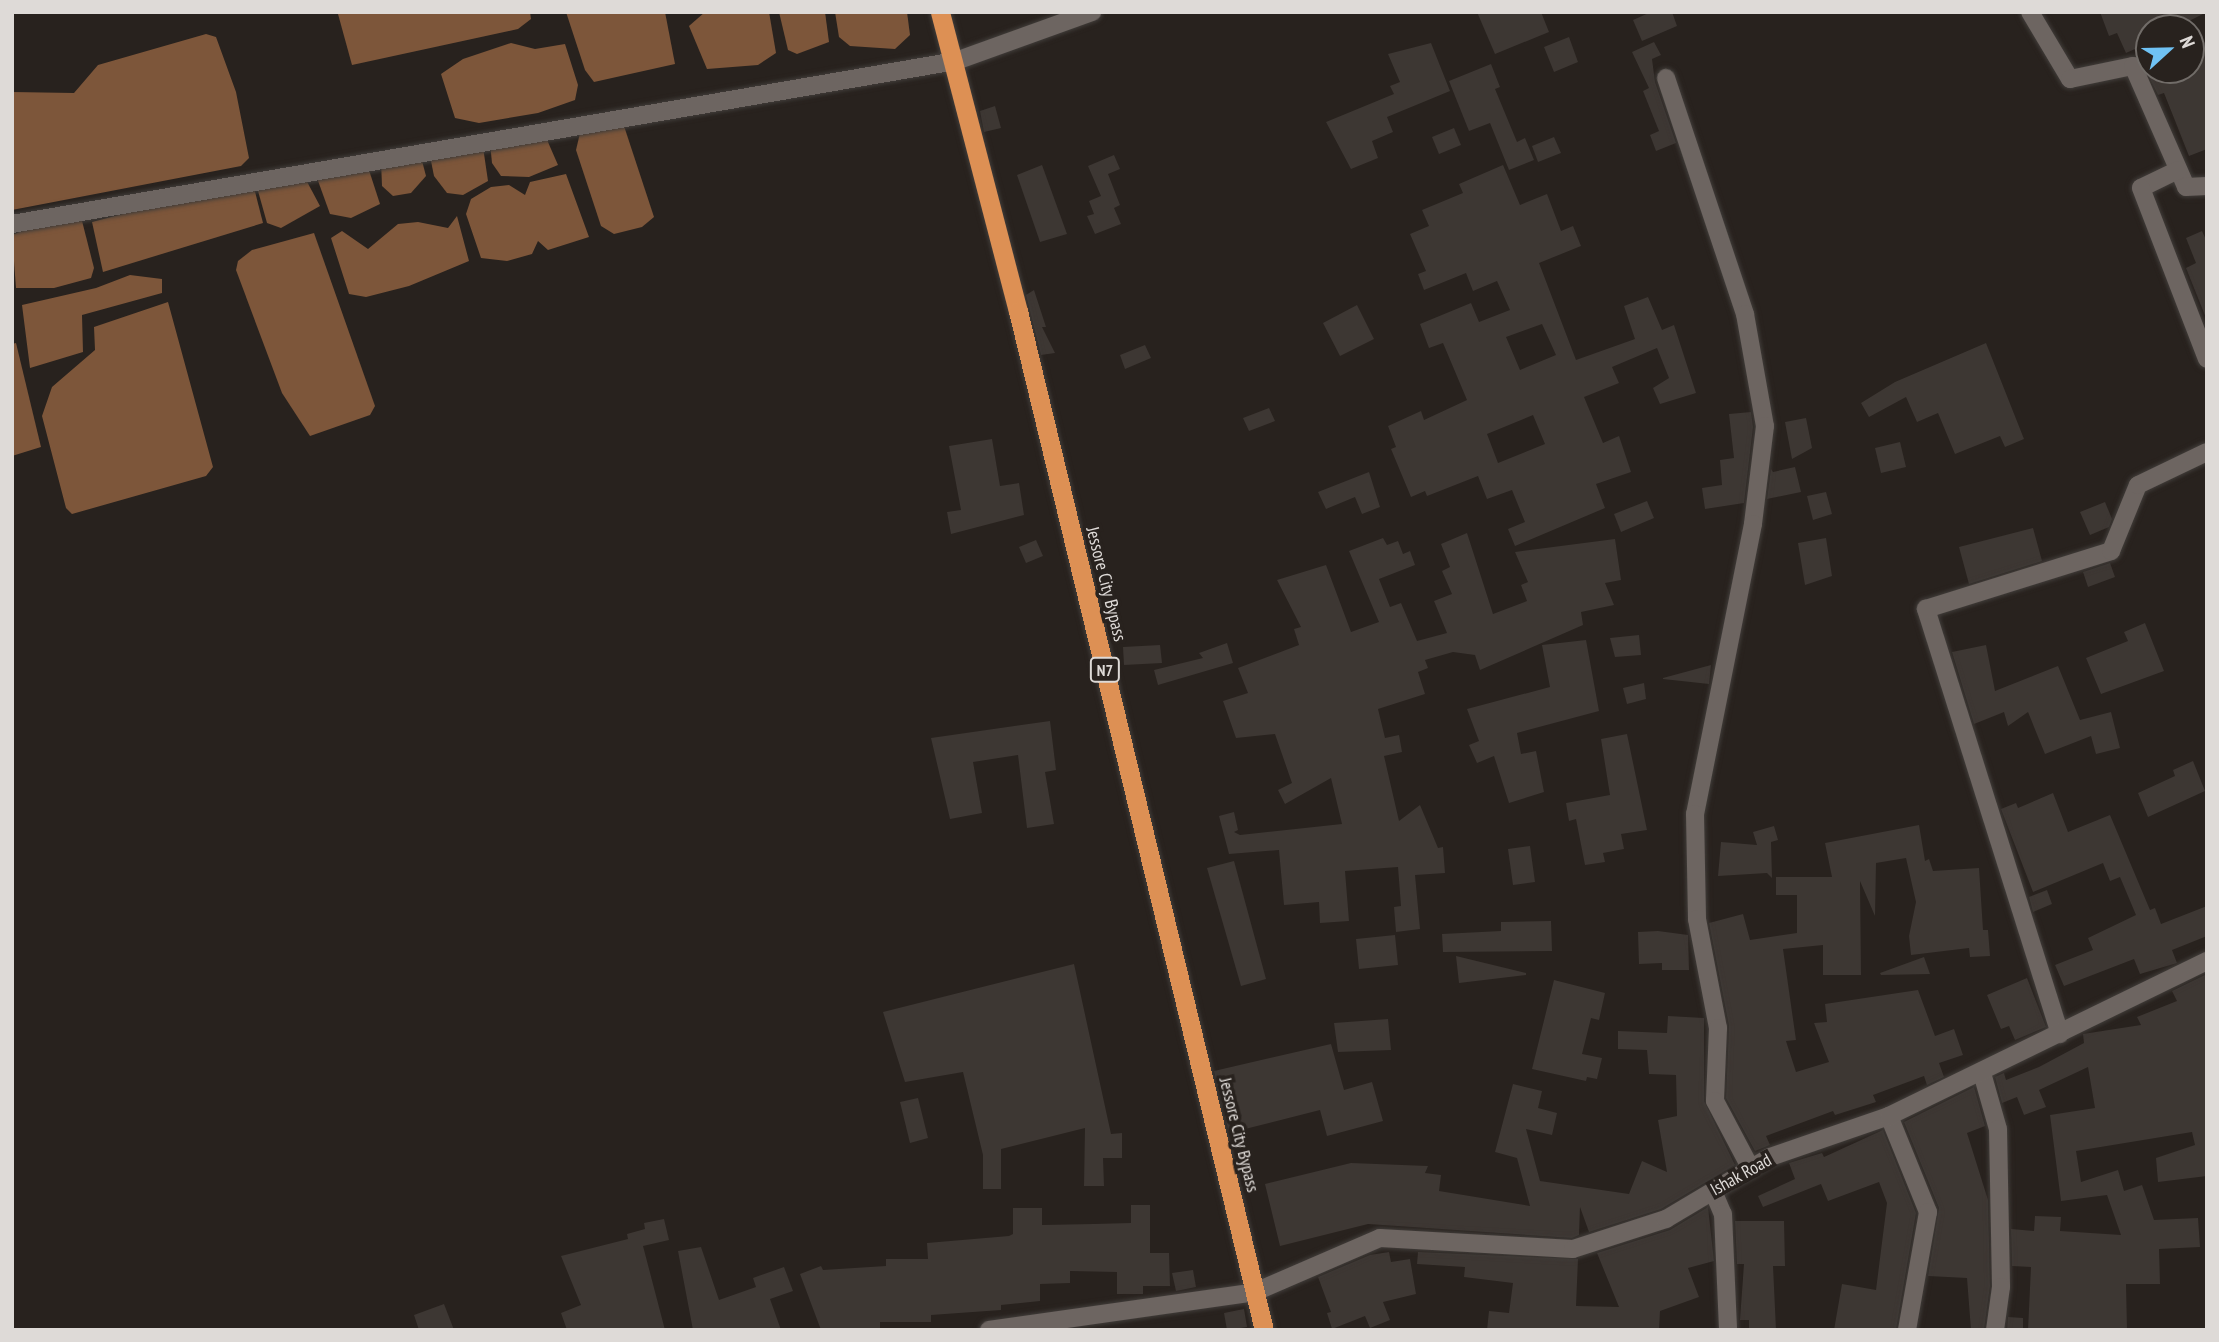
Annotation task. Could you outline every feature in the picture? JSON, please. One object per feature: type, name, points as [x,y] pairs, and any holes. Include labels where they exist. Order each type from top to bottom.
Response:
[{"type":"highway","name":"Jessore City Bypass","points":[[940,12],[956,61],[1264,1330]]},
{"type":"street","points":[[12,224],[956,61],[1092,12]]},
{"type":"street","points":[[2030,12],[2070,79],[2133,66],[2186,187],[2207,186]]},
{"type":"street","points":[[1666,78],[1745,314],[1765,426],[1753,524],[1695,814],[1698,919],[1718,1028],[1714,1101],[1751,1169]]},
{"type":"street","points":[[2178,170],[2141,188],[2207,359]]},
{"type":"street","points":[[2060,1034],[1926,609],[2111,551],[2138,485],[2207,452]]},
{"type":"street","name":"Ishak Road","points":[[989,1330],[1255,1292],[1380,1238],[1573,1249],[1665,1219],[1770,1157],[1889,1116],[2207,961]]},
{"type":"street","points":[[1982,1073],[1998,1129],[2001,1287],[1995,1330]]},
{"type":"street","points":[[1889,1116],[1928,1212],[1907,1330]]},
{"type":"street","points":[[1713,1191],[1723,1214],[1728,1330]]},
{"type":"shaded area","points":[[530,12],[531,19],[518,29],[352,65],[338,14]]},
{"type":"shaded area","points":[[566,12],[665,12],[675,64],[594,82],[585,70]]},
{"type":"shaded area","points":[[705,12],[769,12],[776,53],[758,65],[707,69],[689,26]]},
{"type":"shaded area","points":[[779,12],[825,12],[829,42],[797,54],[788,50]]},
{"type":"shaded area","points":[[835,12],[907,12],[910,35],[895,49],[850,46],[839,37]]},
{"type":"shaded area","points":[[206,34],[216,37],[236,92],[249,158],[241,166],[12,210],[12,92],[74,93],[98,65]]},
{"type":"shaded area","points":[[511,43],[535,49],[565,44],[578,85],[575,100],[538,113],[479,123],[455,118],[441,74],[463,59]]},
{"type":"shaded area","points":[[541,126],[558,165],[529,177],[501,176],[492,163],[490,143]]},
{"type":"shaded area","points":[[624,126],[654,217],[642,227],[614,234],[601,226],[576,150],[580,133]]},
{"type":"shaded area","points":[[483,147],[488,181],[463,195],[447,193],[434,176],[430,156]]},
{"type":"shaded area","points":[[421,157],[426,176],[411,193],[393,196],[382,186],[381,161]]},
{"type":"shaded area","points":[[367,164],[380,204],[351,218],[330,214],[317,178]]},
{"type":"shaded area","points":[[566,174],[589,237],[548,250],[538,241],[532,254],[507,261],[481,258],[466,214],[471,199],[491,187],[509,185],[525,195],[530,182]]},
{"type":"shaded area","points":[[304,176],[320,206],[281,228],[267,223],[258,191],[267,182]]},
{"type":"shaded area","points":[[252,180],[263,223],[103,272],[92,222]]},
{"type":"shaded area","points":[[62,215],[81,217],[94,268],[91,278],[54,288],[16,288],[12,235]]},
{"type":"shaded area","points":[[457,216],[469,261],[409,286],[366,297],[349,294],[331,238],[342,231],[368,249],[398,224],[418,222],[448,228]]},
{"type":"shaded area","points":[[314,233],[375,406],[370,415],[310,436],[282,393],[236,270],[238,261],[252,250]]},
{"type":"shaded area","points":[[130,275],[162,279],[162,293],[82,315],[83,352],[30,368],[22,305],[96,288]]},
{"type":"shaded area","points":[[168,302],[213,467],[206,476],[72,514],[66,508],[42,416],[52,387],[95,350],[94,327]]},
{"type":"shaded area","points":[[16,343],[41,447],[12,456],[12,344]]},
{"type":"building","points":[[1477,12],[1541,12],[1549,32],[1495,54]]},
{"type":"building","points":[[1651,12],[1672,12],[1677,26],[1642,41],[1633,20]]},
{"type":"building","points":[[2100,12],[2207,12],[2135,14],[2135,49],[2126,53],[2117,33],[2109,36]]},
{"type":"building","points":[[1569,37],[1578,62],[1554,72],[1544,47]]},
{"type":"building","points":[[1654,42],[1661,55],[1652,59],[1655,82],[1676,143],[1656,151],[1650,135],[1659,131],[1643,91],[1649,88],[1632,52]]},
{"type":"building","points":[[1431,43],[1450,91],[1387,117],[1393,132],[1372,141],[1378,158],[1351,169],[1326,122],[1394,94],[1390,86],[1400,82],[1388,54]]},
{"type":"building","points":[[2207,47],[2207,149],[2189,156],[2164,93],[2158,95],[2152,84],[2205,84]]},
{"type":"building","points":[[1491,64],[1500,87],[1495,89],[1517,142],[1525,138],[1534,160],[1509,170],[1490,123],[1469,131],[1449,81]]},
{"type":"building","points":[[995,106],[1001,128],[984,132],[980,111]]},
{"type":"building","points":[[1454,128],[1461,145],[1439,154],[1432,137]]},
{"type":"building","points":[[1554,137],[1561,153],[1538,162],[1532,146]]},
{"type":"building","points":[[1114,155],[1120,169],[1108,174],[1120,205],[1114,208],[1121,224],[1095,234],[1087,216],[1094,214],[1089,201],[1101,196],[1088,166]]},
{"type":"building","points":[[1042,165],[1067,234],[1040,242],[1017,175]]},
{"type":"building","points":[[1503,165],[1520,205],[1547,194],[1561,231],[1573,226],[1581,246],[1539,263],[1576,360],[1635,339],[1624,306],[1648,297],[1662,330],[1674,325],[1696,393],[1660,404],[1653,388],[1669,378],[1657,348],[1612,367],[1619,383],[1584,397],[1603,443],[1619,436],[1631,472],[1596,484],[1605,508],[1515,546],[1508,529],[1525,522],[1512,490],[1487,499],[1478,476],[1427,496],[1425,491],[1411,497],[1391,449],[1396,447],[1388,426],[1421,411],[1424,420],[1467,400],[1443,343],[1429,348],[1420,324],[1471,303],[1479,322],[1510,310],[1497,281],[1473,291],[1466,273],[1424,290],[1418,274],[1426,271],[1410,234],[1429,226],[1422,210],[1463,193],[1459,184]],"holes":[[[1542,324],[1556,355],[1520,370],[1506,337]],[[1533,415],[1545,444],[1498,463],[1487,434]]]},
{"type":"building","points":[[2202,231],[2207,242],[2206,318],[2186,268],[2196,263],[2186,238]]},
{"type":"building","points":[[1034,290],[1046,327],[1042,327],[1055,353],[1041,355],[1026,295]]},
{"type":"building","points":[[1357,305],[1374,339],[1340,356],[1323,323]]},
{"type":"building","points":[[1986,343],[2024,439],[2005,447],[2000,436],[1955,454],[1938,413],[1917,422],[1906,397],[1869,417],[1861,403],[1895,382]]},
{"type":"building","points":[[1145,345],[1151,358],[1125,369],[1120,355]]},
{"type":"building","points":[[1269,408],[1275,421],[1249,431],[1243,418]]},
{"type":"building","points":[[1751,412],[1753,427],[1744,503],[1705,509],[1702,488],[1722,485],[1720,460],[1734,458],[1729,414]]},
{"type":"building","points":[[1806,418],[1812,448],[1792,459],[1785,422]]},
{"type":"building","points":[[992,439],[1000,486],[1019,483],[1024,515],[951,534],[947,512],[961,510],[949,446]]},
{"type":"building","points":[[1900,442],[1906,467],[1881,473],[1875,448]]},
{"type":"building","points":[[1795,467],[1801,492],[1767,499],[1771,469],[1773,472]]},
{"type":"building","points":[[1369,472],[1380,507],[1362,514],[1355,497],[1326,509],[1318,492]]},
{"type":"building","points":[[1826,492],[1832,514],[1813,520],[1807,496]]},
{"type":"building","points":[[1647,501],[1654,518],[1621,532],[1614,514]]},
{"type":"building","points":[[2105,502],[2112,519],[2109,527],[2090,535],[2080,512]]},
{"type":"building","points":[[2033,528],[2042,561],[1969,584],[1959,547]]},
{"type":"building","points":[[1467,533],[1493,614],[1527,601],[1521,585],[1528,582],[1515,552],[1615,539],[1621,580],[1605,583],[1614,605],[1581,612],[1583,625],[1480,670],[1475,655],[1453,652],[1425,660],[1428,668],[1418,672],[1425,694],[1378,709],[1385,738],[1399,735],[1402,752],[1384,756],[1399,821],[1420,805],[1438,848],[1443,847],[1445,873],[1415,875],[1420,929],[1396,932],[1394,907],[1401,906],[1398,867],[1345,871],[1349,921],[1320,923],[1319,902],[1284,905],[1279,850],[1229,854],[1219,816],[1234,812],[1238,830],[1234,832],[1240,835],[1342,824],[1331,778],[1285,804],[1278,790],[1292,783],[1275,734],[1236,738],[1223,701],[1248,693],[1238,668],[1299,645],[1294,629],[1301,627],[1277,580],[1326,565],[1351,632],[1379,622],[1349,551],[1383,538],[1387,545],[1398,541],[1403,554],[1410,551],[1415,565],[1379,579],[1390,607],[1401,603],[1417,641],[1447,633],[1434,601],[1452,594],[1442,571],[1450,567],[1441,544]]},
{"type":"building","points":[[1826,538],[1832,576],[1805,585],[1798,543]]},
{"type":"building","points":[[1036,540],[1043,556],[1026,563],[1019,547]]},
{"type":"building","points":[[2110,563],[2115,577],[2088,587],[2083,572]]},
{"type":"building","points":[[2145,623],[2164,671],[2101,694],[2086,658],[2128,641],[2124,632]]},
{"type":"building","points":[[1639,635],[1641,655],[1615,657],[1610,638]]},
{"type":"building","points":[[1586,640],[1599,711],[1517,733],[1521,754],[1536,751],[1544,792],[1509,803],[1494,756],[1477,763],[1469,745],[1479,741],[1467,709],[1550,687],[1542,645]]},
{"type":"building","points":[[1227,643],[1233,663],[1158,685],[1154,670],[1203,658],[1199,653]]},
{"type":"building","points":[[1160,645],[1162,663],[1124,665],[1123,647]]},
{"type":"building","points":[[1986,645],[1995,691],[2058,666],[2080,720],[2111,712],[2120,748],[2096,754],[2091,736],[2045,754],[2028,712],[2008,726],[2004,712],[1974,724],[1952,652]]},
{"type":"building","points":[[1711,665],[1709,684],[1663,679],[1663,678]]},
{"type":"building","points":[[1644,683],[1646,699],[1627,704],[1623,688]]},
{"type":"building","points":[[1050,721],[1056,770],[1045,772],[1054,824],[1027,828],[1018,755],[973,762],[982,813],[950,819],[931,738]]},
{"type":"building","points":[[1627,734],[1647,830],[1621,834],[1624,849],[1603,853],[1605,862],[1585,865],[1576,819],[1569,821],[1566,803],[1610,795],[1601,739]]},
{"type":"building","points":[[2193,761],[2205,791],[2148,817],[2138,793],[2175,776],[2173,770]]},
{"type":"building","points":[[2053,793],[2068,832],[2110,815],[2150,910],[2155,908],[2161,924],[2207,906],[2207,936],[2172,950],[2177,963],[2140,974],[2134,959],[2064,986],[2055,965],[2093,950],[2088,938],[2136,915],[2120,877],[2110,881],[2103,863],[2033,892],[2001,809],[2016,803],[2018,808]]},
{"type":"building","points":[[1919,825],[1925,861],[1929,859],[1933,871],[1979,868],[1983,930],[1988,930],[1990,956],[1970,957],[1969,948],[1911,955],[1909,936],[1916,902],[1906,858],[1876,863],[1875,916],[1860,881],[1861,975],[1823,975],[1823,945],[1783,949],[1796,1040],[1786,1041],[1796,1072],[1829,1062],[1814,1023],[1827,1022],[1825,1004],[1918,990],[1935,1036],[1954,1029],[1963,1055],[1939,1063],[1944,1077],[1927,1085],[1924,1076],[1873,1095],[1876,1102],[1835,1115],[1833,1111],[1766,1136],[1770,1145],[1755,1151],[1726,1098],[1729,1026],[1709,923],[1743,914],[1750,940],[1797,933],[1797,895],[1776,895],[1776,877],[1832,877],[1825,843]]},
{"type":"building","points":[[1774,826],[1778,840],[1771,842],[1772,878],[1767,873],[1718,876],[1721,842],[1757,845],[1753,832]]},
{"type":"building","points":[[1530,846],[1535,882],[1513,885],[1508,849]]},
{"type":"building","points":[[1234,861],[1266,979],[1241,986],[1207,868]]},
{"type":"building","points":[[2047,890],[2052,904],[2033,912],[2029,897]]},
{"type":"building","points":[[1551,921],[1552,951],[1443,952],[1442,934],[1501,931],[1501,922]]},
{"type":"building","points":[[1658,931],[1688,935],[1689,970],[1662,970],[1662,963],[1639,964],[1638,932]]},
{"type":"building","points":[[1395,935],[1398,965],[1359,969],[1356,939]]},
{"type":"building","points":[[1456,956],[1526,973],[1526,975],[1459,983]]},
{"type":"building","points":[[1924,957],[1930,974],[1880,973]]},
{"type":"building","points":[[1074,964],[1111,1134],[1122,1133],[1122,1158],[1103,1158],[1104,1186],[1084,1186],[1085,1128],[1001,1149],[1001,1189],[983,1189],[983,1155],[963,1072],[905,1082],[883,1012]]},
{"type":"building","points":[[2207,974],[2207,1176],[2158,1182],[2156,1158],[2195,1145],[2192,1132],[2076,1151],[2081,1182],[2118,1170],[2124,1191],[2142,1185],[2154,1220],[2198,1218],[2200,1247],[2159,1249],[2160,1284],[2126,1284],[2127,1330],[2028,1330],[2031,1267],[2012,1266],[2011,1229],[2034,1231],[2035,1216],[2061,1217],[2060,1231],[2121,1235],[2107,1195],[2061,1201],[2050,1115],[2095,1108],[2088,1067],[2039,1090],[2046,1107],[2024,1115],[2017,1097],[2002,1103],[1995,1077],[2004,1073],[2006,1080],[2039,1067],[2084,1043],[2083,1034],[2141,1025],[2137,1017],[2177,1001],[2172,991]]},
{"type":"building","points":[[2027,978],[2046,1027],[2015,1040],[2009,1026],[2001,1029],[1987,995]]},
{"type":"building","points":[[1554,980],[1605,993],[1599,1020],[1591,1018],[1582,1054],[1602,1058],[1597,1079],[1587,1077],[1586,1081],[1532,1069]]},
{"type":"building","points":[[1668,1016],[1704,1018],[1704,1101],[1735,1165],[1661,1209],[1589,1232],[1580,1207],[1579,1235],[1572,1238],[1368,1224],[1280,1246],[1265,1184],[1351,1163],[1428,1166],[1425,1173],[1441,1175],[1439,1191],[1530,1206],[1517,1158],[1495,1152],[1513,1084],[1542,1091],[1538,1108],[1557,1113],[1552,1135],[1526,1129],[1540,1181],[1629,1194],[1642,1161],[1667,1172],[1658,1120],[1677,1116],[1676,1075],[1649,1074],[1647,1050],[1618,1049],[1618,1031],[1667,1033]]},
{"type":"building","points":[[1388,1019],[1391,1050],[1338,1052],[1334,1023]]},
{"type":"building","points":[[1331,1044],[1344,1090],[1372,1082],[1383,1121],[1327,1136],[1320,1110],[1229,1133],[1214,1071]]},
{"type":"building","points":[[1974,1087],[1985,1126],[1967,1133],[1988,1200],[1990,1286],[1984,1330],[1971,1330],[1967,1278],[1928,1276],[1939,1208],[1904,1122]]},
{"type":"building","points":[[918,1098],[928,1138],[910,1143],[900,1102]]},
{"type":"building","points":[[1883,1130],[1916,1213],[1896,1330],[1834,1330],[1842,1284],[1876,1290],[1887,1203],[1879,1182],[1828,1201],[1821,1184],[1763,1207],[1758,1196],[1795,1179],[1789,1163],[1822,1153],[1824,1157]]},
{"type":"building","points":[[1131,1205],[1150,1205],[1150,1253],[1169,1253],[1170,1286],[1143,1286],[1143,1294],[1117,1294],[1117,1272],[1070,1271],[1070,1283],[1040,1284],[1040,1301],[1001,1305],[1001,1310],[931,1315],[931,1322],[880,1322],[880,1330],[821,1330],[800,1274],[821,1266],[823,1270],[886,1266],[886,1259],[928,1259],[927,1243],[1009,1236],[1013,1234],[1013,1208],[1042,1208],[1042,1225],[1094,1224],[1131,1223]]},
{"type":"building","points":[[1708,1207],[1714,1261],[1688,1268],[1699,1297],[1660,1311],[1659,1330],[1487,1330],[1489,1311],[1509,1313],[1513,1283],[1464,1277],[1465,1267],[1417,1264],[1418,1252],[1578,1259],[1576,1306],[1619,1307],[1597,1253],[1670,1230]]},
{"type":"building","points":[[664,1219],[669,1240],[643,1246],[665,1330],[567,1330],[561,1313],[581,1305],[561,1256],[628,1239],[627,1234],[645,1229],[644,1223]]},
{"type":"building","points":[[1735,1221],[1784,1221],[1785,1266],[1773,1266],[1776,1330],[1749,1330],[1749,1320],[1740,1320],[1744,1264],[1737,1264]]},
{"type":"building","points":[[701,1247],[719,1300],[756,1287],[753,1278],[784,1267],[793,1291],[770,1299],[781,1330],[693,1330],[678,1251]]},
{"type":"building","points":[[1389,1252],[1391,1262],[1410,1259],[1416,1294],[1383,1302],[1390,1320],[1370,1328],[1365,1316],[1332,1329],[1327,1313],[1331,1312],[1318,1277],[1370,1255]]},
{"type":"building","points":[[1193,1270],[1196,1287],[1176,1291],[1172,1273]]},
{"type":"building","points":[[444,1304],[454,1330],[419,1330],[414,1315]]},
{"type":"building","points":[[1244,1309],[1247,1327],[1227,1330],[1224,1313]]},
{"type":"building","points":[[2008,1317],[2023,1318],[2023,1330],[2007,1330]]}]
